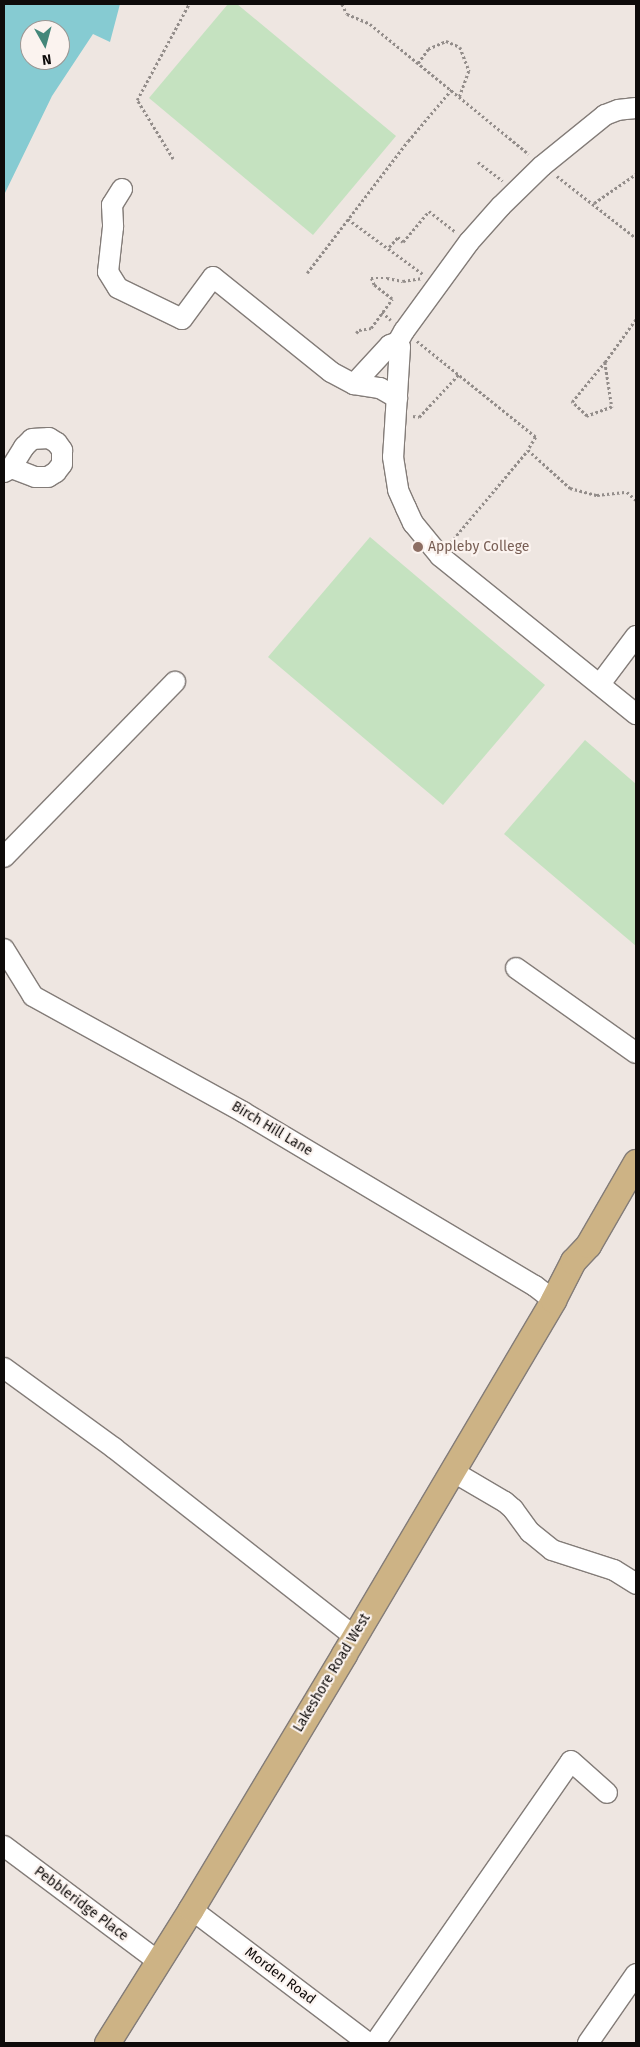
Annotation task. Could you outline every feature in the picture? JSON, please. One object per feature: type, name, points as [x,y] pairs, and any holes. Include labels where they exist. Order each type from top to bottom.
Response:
[{"type":"main road","name":"Lakeshore Road West","points":[[107,2043],[191,1909],[354,1636],[553,1300],[573,1261],[588,1245],[636,1162]]},
{"type":"street","points":[[354,384],[390,345],[401,336],[469,242],[516,191],[542,166],[605,115],[618,110],[636,108]]},
{"type":"street","points":[[122,189],[112,205],[112,240],[108,272],[118,288],[182,319],[213,277],[331,372],[354,384],[380,388],[397,398]]},
{"type":"street","points":[[401,336],[394,436],[394,474],[398,490],[413,522],[440,556],[636,714]]},
{"type":"street","points":[[600,684],[636,636]]},
{"type":"street","points":[[4,857],[175,682]]},
{"type":"street","name":"Birch Hill Lane","points":[[4,950],[33,996],[243,1112],[535,1286],[553,1300]]},
{"type":"street","points":[[516,968],[636,1053]]},
{"type":"street","points":[[4,1368],[114,1448],[354,1636]]},
{"type":"street","points":[[452,1471],[505,1502],[513,1509],[530,1532],[552,1550],[562,1555],[614,1570],[636,1584]]},
{"type":"street","points":[[375,2043],[571,1761],[607,1792]]},
{"type":"street","name":"Pebbleridge Place","points":[[4,1846],[158,1961]]},
{"type":"street","name":"Morden Road","points":[[191,1909],[368,2043]]},
{"type":"street","points":[[588,2043],[636,1974]]},
{"type":"path","points":[[173,160],[137,100],[189,4]]},
{"type":"path","points":[[342,4],[347,14],[370,24],[452,89],[542,166],[594,203],[636,238]]},
{"type":"path","points":[[418,63],[428,49],[446,41],[460,47],[470,71],[460,96]]},
{"type":"path","points":[[307,273],[408,141],[452,89]]},
{"type":"path","points":[[478,162],[516,191]]},
{"type":"path","points":[[594,203],[636,174]]},
{"type":"path","points":[[389,247],[398,237],[403,242],[429,211],[469,242]]},
{"type":"path","points":[[348,219],[389,247],[425,276],[402,281],[371,278],[374,285],[392,299],[370,328],[359,330],[356,333]]},
{"type":"path","points":[[382,312],[401,336],[458,374],[536,437],[528,450],[445,549]]},
{"type":"path","points":[[606,362],[612,408],[587,416],[572,402],[606,362],[636,319]]},
{"type":"path","points":[[632,325],[636,328]]},
{"type":"path","points":[[411,415],[419,417],[458,374]]},
{"type":"path","points":[[528,450],[570,488],[597,495],[627,492],[636,500]]},
{"type":"green space","points":[[228,4],[237,4],[396,136],[313,235],[149,98]]},
{"type":"green space","points":[[370,537],[545,685],[443,805],[268,657]]},
{"type":"green space","points":[[585,740],[636,784],[636,946],[504,834]]},
{"type":"water","points":[[4,4],[120,4],[110,42],[93,34],[70,69],[70,20],[20,20],[20,70],[69,70],[52,96],[4,195]]},
{"type":"place","name":"Appleby College","points":[[418,547]]}]
